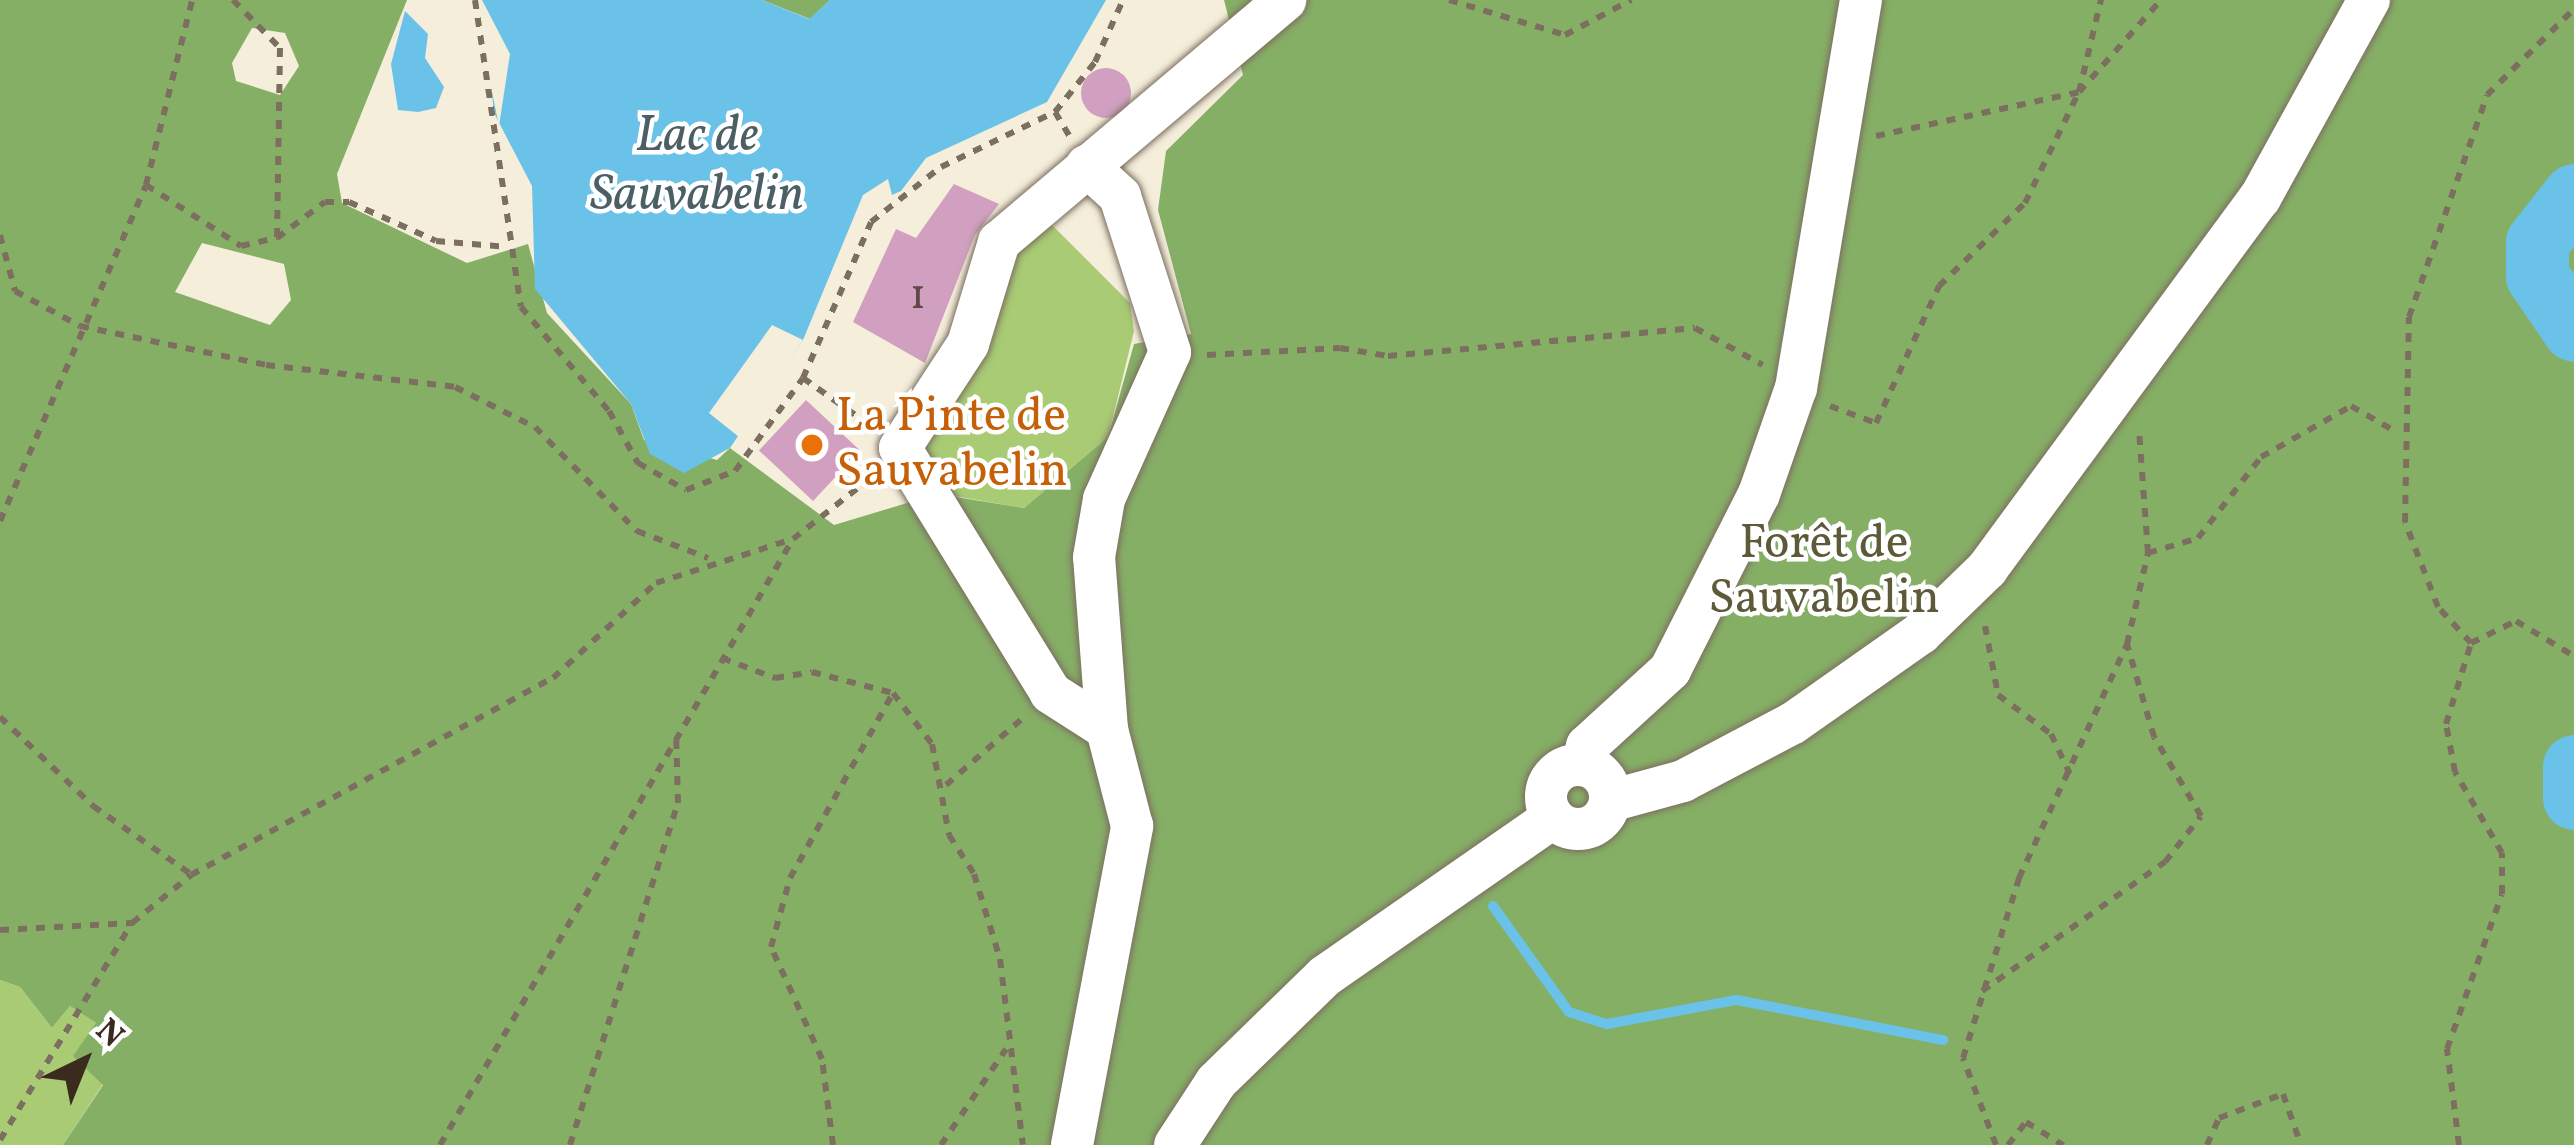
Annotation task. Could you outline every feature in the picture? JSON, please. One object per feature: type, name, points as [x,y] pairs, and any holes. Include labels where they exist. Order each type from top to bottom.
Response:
[{"type":"street","points":[[1107,729],[1051,693],[900,448],[968,344],[999,242],[1285,0]]},
{"type":"street","points":[[1582,765],[1587,746],[1670,670],[1712,604],[1796,388],[1843,143],[1862,0]]},
{"type":"street","points":[[1552,818],[1587,829],[1610,801],[1683,781],[1793,724],[1921,633],[1987,569],[2260,198],[2369,0]]},
{"type":"street","points":[[1072,1145],[1132,826],[1107,729],[1094,557],[1104,499],[1171,352],[1120,196],[1087,166]]},
{"type":"street","points":[[1552,818],[1549,781],[1582,765],[1598,771],[1610,801]]},
{"type":"street","points":[[1175,1145],[1216,1082],[1324,976],[1552,818]]},
{"type":"path","points":[[0,521],[80,326],[146,185],[192,0]]},
{"type":"path","points":[[233,0],[280,47],[277,238]]},
{"type":"path","points":[[475,0],[508,247],[530,322],[609,411],[638,463],[670,489],[724,481],[803,377],[871,222],[941,167],[1055,112],[1095,62],[1124,0]]},
{"type":"path","points":[[1449,0],[1565,35],[1631,0]]},
{"type":"path","points":[[1171,352],[1388,356],[1695,328],[1796,388],[1876,423],[1930,301],[2025,203],[2079,92],[2101,0]]},
{"type":"path","points":[[1843,143],[2079,92],[2161,0]]},
{"type":"path","points":[[2471,643],[2438,607],[2405,522],[2398,433],[2409,317],[2487,95],[2574,9]]},
{"type":"path","points":[[146,185],[222,238],[277,238],[309,209],[349,202],[436,241],[508,247]]},
{"type":"path","points":[[0,235],[15,291],[80,326],[266,365],[455,387],[535,428],[637,531],[710,559]]},
{"type":"path","points":[[440,1145],[676,728],[793,539],[900,448],[803,377]]},
{"type":"path","points":[[2148,554],[2198,538],[2261,457],[2351,406],[2398,433]]},
{"type":"path","points":[[1996,1145],[1963,1058],[1979,993],[2127,644],[2148,554],[2138,408]]},
{"type":"path","points":[[0,1139],[132,922],[191,875],[519,699],[581,658],[656,583],[710,559],[793,539]]},
{"type":"path","points":[[1988,612],[1984,664],[1998,695],[2051,734],[2070,775]]},
{"type":"path","points":[[2459,1145],[2447,1049],[2502,893],[2502,853],[2455,772],[2446,724],[2471,643],[2516,621],[2574,656]]},
{"type":"path","points":[[1979,993],[2165,862],[2200,816],[2154,737],[2127,644]]},
{"type":"path","points":[[722,658],[775,678],[812,672],[893,693],[946,784],[949,835],[974,874],[1000,959],[1006,1048],[1023,1145]]},
{"type":"path","points":[[833,1145],[822,1059],[772,947],[790,878],[893,693]]},
{"type":"path","points":[[946,784],[1051,693]]},
{"type":"path","points":[[0,718],[93,806],[191,875]]},
{"type":"path","points":[[570,1145],[678,802],[676,728]]},
{"type":"path","points":[[0,930],[132,922]]},
{"type":"path","points":[[941,1145],[1006,1048]]},
{"type":"path","points":[[2207,1145],[2219,1118],[2282,1094],[2301,1145]]},
{"type":"path","points":[[2008,1145],[2026,1122],[2063,1145]]},
{"type":"green space","name":"Forêt de Sauvabelin","points":[[0,0],[407,0],[337,174],[342,203],[467,263],[528,244],[547,313],[631,404],[644,440],[717,460],[730,448],[834,525],[937,494],[1024,508],[1108,437],[1134,344],[1191,334],[1158,210],[1166,151],[1243,75],[1224,0],[2574,0],[2574,1145],[63,1145],[103,1085],[73,1056],[96,1023],[70,1006],[52,1028],[20,987],[0,980]],"holes":[[[252,28],[285,33],[299,66],[280,95],[236,81],[232,63]],[[202,243],[284,264],[291,300],[270,325],[175,292]]]},
{"type":"green space","points":[[762,0],[830,0],[810,19]]},
{"type":"green space","points":[[1050,223],[1130,303],[1134,331],[1108,437],[1024,508],[948,495],[922,456],[1005,263]]},
{"type":"green space","points":[[0,980],[20,987],[52,1028],[70,1006],[96,1023],[103,1084],[63,1145],[0,1145]]},
{"type":"water","name":"Lac de Sauvabelin","points":[[482,0],[762,0],[809,19],[830,0],[1106,0],[1047,102],[926,158],[901,191],[892,195],[888,179],[863,195],[803,340],[730,448],[684,473],[650,454],[631,404],[535,289],[532,186],[494,113]]},
{"type":"water","points":[[405,11],[428,34],[425,58],[444,87],[436,108],[418,112],[398,110],[391,64]]},
{"type":"pier","points":[[482,0],[510,54],[499,126],[484,53]]},
{"type":"pier","points":[[772,325],[803,340],[739,437],[709,413]]},
{"type":"building","points":[[1106,68],[1124,75],[1131,93],[1124,111],[1106,118],[1088,111],[1081,93],[1088,75]]},
{"type":"building","points":[[954,184],[999,204],[975,235],[925,363],[853,322],[896,229],[916,238]]},
{"type":"building","name":"La Pinte de Sauvabelin","points":[[806,400],[860,450],[813,501],[759,450]]},
{"type":"waterway","points":[[2574,195],[2537,242],[2537,276],[2574,330]]},
{"type":"waterway","points":[[2574,766],[2574,798]]},
{"type":"waterway","points":[[1493,906],[1569,1012],[1607,1024],[1737,1000],[1943,1040]]},
{"type":"place","name":"La Pinte de Sauvabelin","points":[[812,445]]}]
